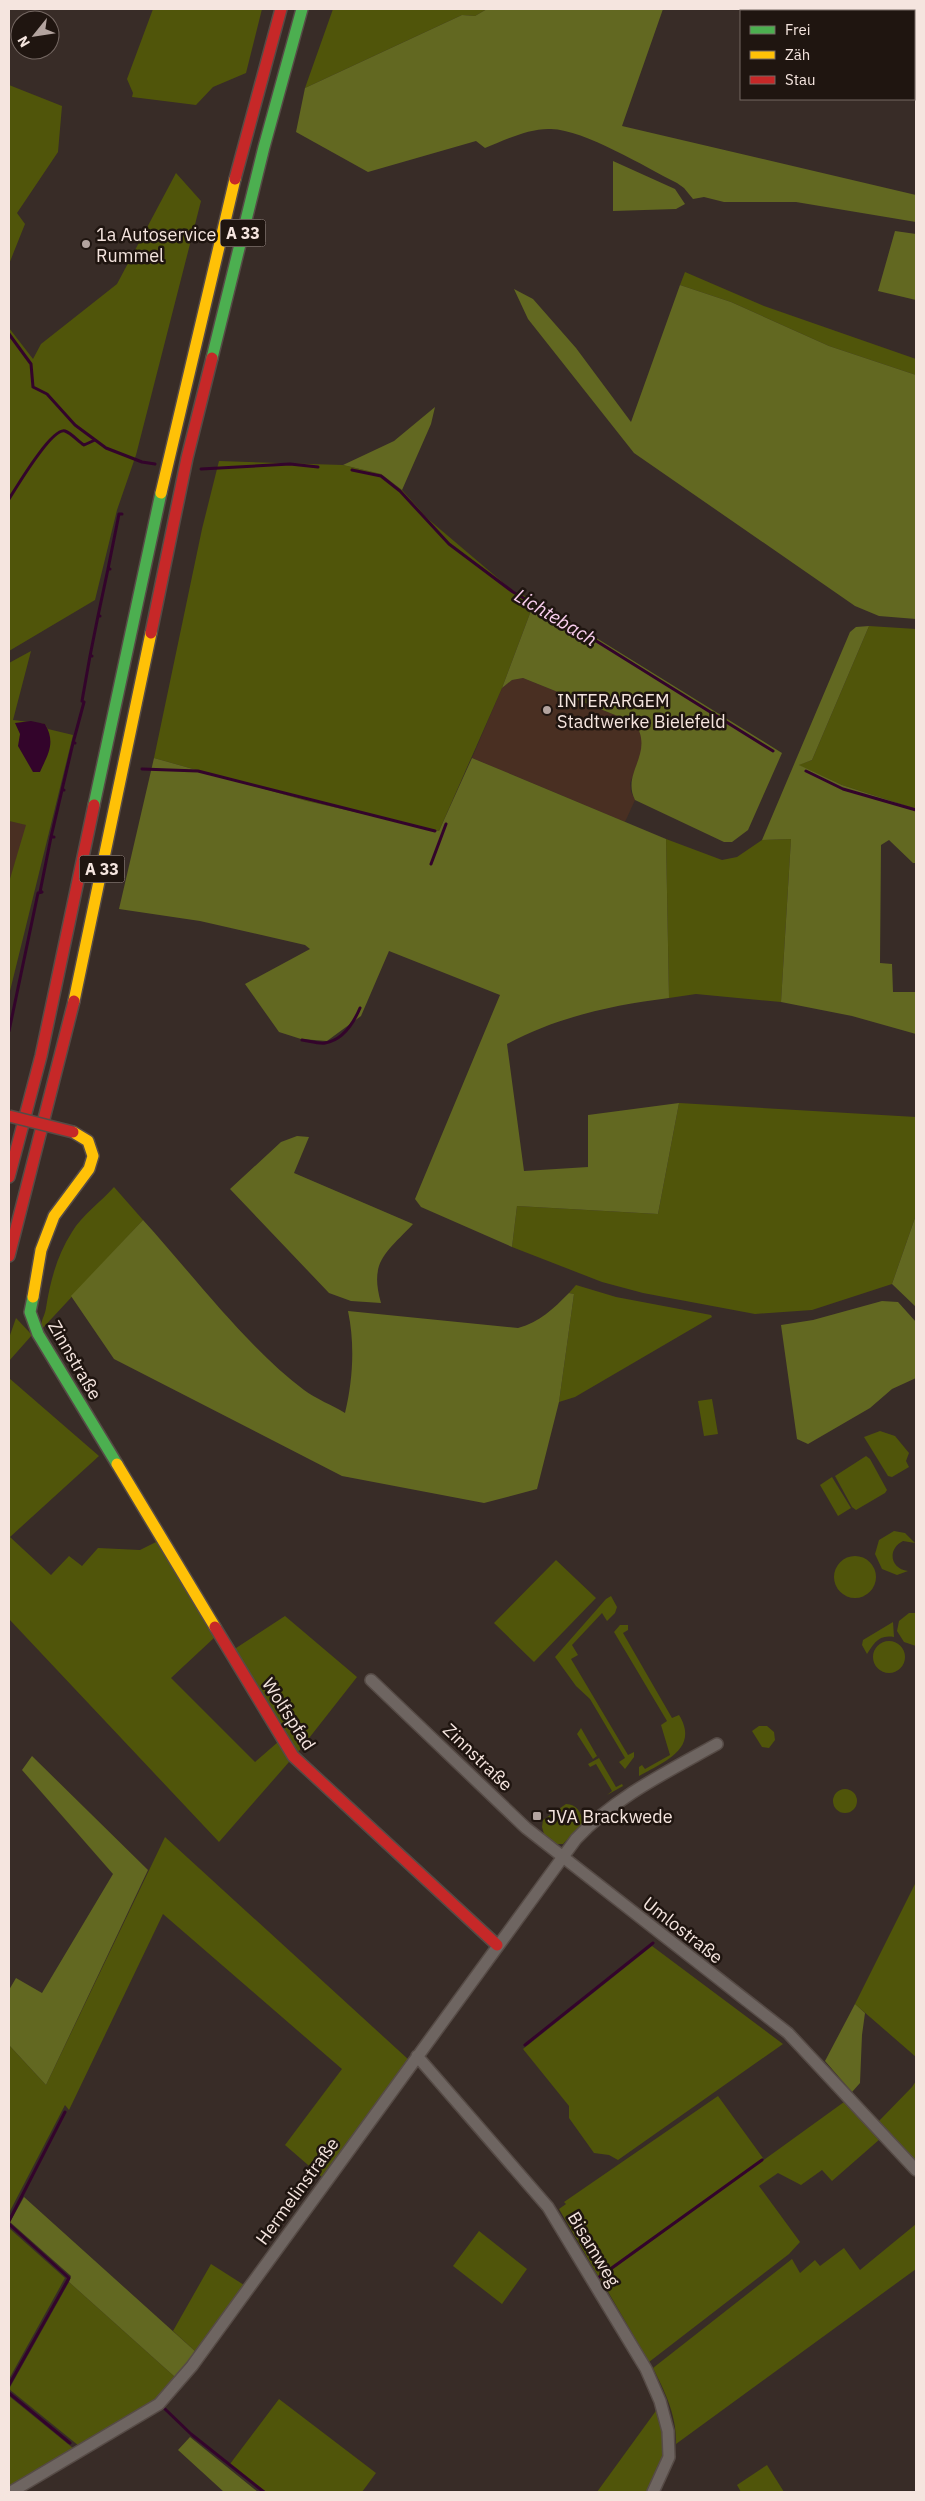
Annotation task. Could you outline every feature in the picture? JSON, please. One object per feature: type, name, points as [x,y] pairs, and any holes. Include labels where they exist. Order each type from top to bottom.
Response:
[{"type":"main road","name":"A 33","points":[[9,1177],[41,1056],[169,454],[230,196],[281,9]]},
{"type":"main road","name":"A 33","points":[[9,1256],[74,1001],[182,479],[264,146],[302,9]]},
{"type":"main road","name":"Zinnstraße","points":[[9,1116],[73,1132],[88,1141],[93,1156],[89,1169],[54,1216],[48,1231],[33,1290],[31,1318],[38,1334],[125,1478]]},
{"type":"main road","name":"Wolfspfad","points":[[125,1478],[293,1756],[497,1946]]},
{"type":"street","name":"Zinnstraße","points":[[371,1680],[454,1757],[466,1772],[526,1828],[562,1857]]},
{"type":"street","points":[[562,1857],[591,1824],[609,1808],[717,1744]]},
{"type":"street","name":"Hermelinstraße","points":[[11,2492],[159,2404],[192,2366],[562,1857]]},
{"type":"street","name":"Umlostraße","points":[[562,1857],[788,2033],[916,2170]]},
{"type":"street","name":"Bisamweg","points":[[418,2056],[548,2206],[646,2369],[660,2401],[668,2432],[669,2457],[653,2492]]},
{"type":"shaded area","points":[[153,9],[262,9],[246,73],[213,87],[196,105],[132,97],[133,93],[127,79]]},
{"type":"shaded area","points":[[333,9],[487,9],[475,16],[462,15],[305,88]]},
{"type":"shaded area","points":[[9,85],[62,106],[58,152],[17,213],[25,224],[9,264]]},
{"type":"shaded area","points":[[176,173],[201,201],[136,455],[117,510],[95,600],[9,651],[9,328],[33,359],[41,344],[117,284]]},
{"type":"shaded area","points":[[685,272],[764,306],[916,359],[916,375],[829,346],[731,302],[680,285]]},
{"type":"shaded area","points":[[219,461],[343,465],[381,474],[402,490],[428,519],[513,591],[535,600],[502,688],[439,831],[307,801],[154,758],[202,529]]},
{"type":"shaded area","points":[[869,626],[916,629],[916,809],[842,785],[798,765],[812,760]]},
{"type":"shaded area","points":[[31,651],[13,720],[45,724],[48,729],[73,735],[9,995],[9,882],[26,825],[9,821],[9,663]]},
{"type":"shaded area","points":[[523,678],[635,723],[643,742],[641,755],[630,783],[631,792],[635,800],[625,822],[472,758],[502,688],[512,680]]},
{"type":"shaded area","points":[[31,721],[45,724],[50,737],[50,748],[40,772],[33,772],[18,746],[20,734],[15,723]]},
{"type":"shaded area","points":[[9,821],[27,825],[9,882]]},
{"type":"shaded area","points":[[666,839],[722,860],[737,857],[762,840],[791,839],[781,1002],[696,994],[669,998]]},
{"type":"shaded area","points":[[679,1103],[916,1117],[916,1215],[892,1284],[812,1310],[755,1314],[643,1293],[602,1282],[512,1247],[517,1206],[658,1214]]},
{"type":"shaded area","points":[[114,1187],[143,1220],[41,1330],[52,1279],[58,1259],[67,1241],[81,1220]]},
{"type":"shaded area","points":[[576,1285],[616,1297],[711,1315],[712,1317],[575,1397],[559,1402],[574,1294],[569,1293]]},
{"type":"shaded area","points":[[16,1318],[32,1335],[9,1361],[9,1338]]},
{"type":"shaded area","points":[[9,1378],[99,1456],[10,1537],[51,1575],[69,1556],[82,1566],[98,1548],[140,1550],[158,1541],[215,1637],[171,1678],[255,1762],[278,1742],[289,1762],[219,1842],[9,1619]]},
{"type":"shaded area","points":[[712,1399],[718,1434],[704,1436],[698,1401]]},
{"type":"shaded area","points":[[880,1431],[895,1436],[909,1453],[906,1461],[909,1467],[892,1477],[888,1476],[864,1437]]},
{"type":"shaded area","points":[[866,1456],[870,1459],[887,1490],[856,1510],[852,1507],[835,1476]]},
{"type":"shaded area","points":[[832,1477],[851,1508],[838,1516],[820,1485]]},
{"type":"shaded area","points":[[894,1531],[905,1533],[915,1543],[903,1541],[894,1549],[894,1563],[897,1567],[908,1571],[897,1575],[882,1569],[875,1554],[879,1540]]},
{"type":"shaded area","points":[[859,1556],[867,1559],[873,1565],[876,1577],[873,1589],[867,1595],[851,1598],[843,1595],[837,1589],[834,1573],[837,1565],[843,1559]]},
{"type":"shaded area","points":[[556,1560],[596,1598],[534,1662],[494,1623]]},
{"type":"shaded area","points":[[611,1596],[617,1607],[615,1613],[607,1621],[602,1613],[572,1645],[578,1655],[571,1659],[628,1755],[634,1752],[634,1757],[625,1769],[619,1762],[625,1758],[590,1699],[576,1686],[555,1657],[606,1599]]},
{"type":"shaded area","points":[[909,1613],[916,1613],[916,1646],[904,1642],[897,1631],[899,1621]]},
{"type":"shaded area","points":[[285,1616],[357,1677],[295,1756],[233,1650]]},
{"type":"shaded area","points":[[893,1622],[894,1637],[888,1636],[880,1639],[867,1654],[862,1645],[863,1640]]},
{"type":"shaded area","points":[[620,1625],[628,1625],[628,1630],[623,1633],[672,1718],[679,1715],[684,1727],[685,1737],[682,1746],[676,1753],[668,1760],[639,1776],[639,1767],[642,1765],[645,1769],[670,1755],[661,1725],[667,1721],[614,1632]]},
{"type":"shaded area","points":[[889,1641],[895,1642],[900,1646],[904,1651],[904,1663],[900,1668],[895,1672],[889,1673],[883,1672],[878,1668],[874,1663],[873,1657],[874,1651],[878,1646],[883,1642]]},
{"type":"shaded area","points":[[759,1726],[767,1726],[774,1732],[775,1740],[769,1748],[762,1747],[752,1731]]},
{"type":"shaded area","points":[[581,1728],[597,1756],[593,1759],[577,1734]]},
{"type":"shaded area","points":[[599,1758],[616,1787],[622,1784],[623,1786],[607,1795],[612,1791],[596,1764],[590,1767],[588,1764]]},
{"type":"shaded area","points":[[845,1789],[854,1792],[857,1801],[854,1810],[845,1813],[836,1810],[833,1801],[836,1792]]},
{"type":"shaded area","points":[[566,1804],[570,1804],[578,1810],[582,1824],[563,1844],[556,1844],[544,1834],[543,1820]]},
{"type":"shaded area","points":[[165,1837],[409,2060],[323,2178],[285,2145],[342,2069],[163,1914],[69,2110],[65,2105],[9,2213],[9,2045],[46,2085]]},
{"type":"shaded area","points":[[916,1882],[916,2057],[855,2004]]},
{"type":"shaded area","points":[[652,1946],[783,2044],[618,2160],[609,2155],[594,2153],[569,2118],[569,2106],[523,2049]]},
{"type":"shaded area","points":[[916,2081],[916,2163],[878,2122]]},
{"type":"shaded area","points":[[718,2096],[763,2158],[598,2276],[559,2209],[566,2204],[564,2202]]},
{"type":"shaded area","points":[[844,2102],[880,2139],[832,2181],[822,2170],[801,2185],[778,2173],[759,2186],[800,2242],[789,2254],[649,2362],[600,2278]]},
{"type":"shaded area","points":[[916,2224],[916,2269],[676,2444],[675,2424],[672,2414],[666,2395],[653,2368],[792,2259],[800,2273],[815,2260],[820,2266],[844,2248],[860,2270]]},
{"type":"shaded area","points":[[9,2228],[65,2278],[9,2379]]},
{"type":"shaded area","points":[[479,2231],[527,2269],[502,2304],[453,2266]]},
{"type":"shaded area","points":[[211,2264],[244,2285],[196,2352],[173,2331]]},
{"type":"shaded area","points":[[69,2282],[175,2377],[160,2398],[79,2446],[9,2389]]},
{"type":"shaded area","points":[[9,2396],[74,2449],[9,2487]]},
{"type":"shaded area","points":[[279,2399],[376,2473],[362,2492],[266,2492],[230,2464]]},
{"type":"shaded area","points":[[658,2408],[664,2451],[649,2492],[597,2492]]},
{"type":"shaded area","points":[[767,2465],[784,2492],[741,2492],[737,2485]]},
{"type":"green space","points":[[487,9],[663,9],[622,126],[916,195],[916,222],[796,202],[724,202],[704,197],[693,199],[677,183],[632,159],[597,142],[565,131],[551,129],[534,130],[485,148],[476,141],[368,172],[296,132],[305,88],[462,15],[475,16]]},
{"type":"green space","points":[[613,161],[675,189],[685,204],[676,209],[613,211]]},
{"type":"green space","points":[[895,231],[916,234],[916,300],[878,291]]},
{"type":"green space","points":[[680,285],[731,302],[829,346],[916,375],[916,619],[879,616],[855,606],[634,453],[528,319],[514,289],[533,299],[576,348],[631,422]]},
{"type":"green space","points":[[435,407],[431,424],[402,490],[381,474],[343,465],[394,441]]},
{"type":"green space","points":[[535,600],[782,753],[748,830],[732,842],[724,842],[635,800],[632,781],[641,744],[640,734],[635,723],[523,678],[512,680],[502,688]]},
{"type":"green space","points":[[869,626],[812,760],[799,765],[842,785],[916,809],[916,863],[913,863],[889,840],[881,845],[880,963],[892,964],[893,992],[916,992],[916,1034],[852,1016],[781,1002],[791,839],[762,840],[850,632],[856,627]]},
{"type":"green space","points":[[154,758],[307,801],[439,831],[472,758],[666,839],[669,998],[627,1004],[565,1019],[507,1044],[524,1171],[588,1167],[588,1115],[679,1103],[658,1214],[517,1206],[512,1247],[421,1207],[415,1199],[500,995],[389,951],[361,1016],[327,1041],[301,1039],[279,1032],[245,984],[310,949],[305,945],[200,921],[119,909]]},
{"type":"green space","points":[[297,1136],[309,1137],[294,1173],[413,1224],[382,1259],[377,1277],[381,1303],[351,1301],[329,1293],[230,1189],[281,1142]]},
{"type":"green space","points":[[916,1215],[916,1307],[892,1284]]},
{"type":"green space","points":[[143,1220],[220,1309],[262,1353],[304,1390],[345,1413],[350,1388],[352,1362],[352,1336],[348,1311],[518,1328],[540,1319],[569,1293],[574,1294],[559,1402],[537,1489],[484,1503],[342,1476],[114,1359],[71,1296]]},
{"type":"green space","points":[[882,1301],[898,1302],[916,1322],[916,1378],[892,1389],[870,1408],[808,1444],[797,1439],[781,1325],[813,1320]]},
{"type":"green space","points":[[32,1756],[148,1870],[46,2085],[9,2045],[9,1990],[16,1978],[42,1993],[113,1874],[22,1770]]},
{"type":"green space","points":[[855,2004],[865,2013],[860,2083],[852,2092],[825,2061]]},
{"type":"green space","points":[[24,2197],[196,2352],[175,2377],[69,2282],[71,2276],[10,2222]]},
{"type":"green space","points":[[190,2437],[258,2492],[224,2492],[178,2450]]},
{"type":"waterway","name":"Lichtebach","points":[[9,334],[31,364],[33,387],[47,394],[75,425],[106,448],[142,462],[155,464]]},
{"type":"waterway","points":[[9,499],[43,448],[59,432],[67,432],[84,445],[95,440]]},
{"type":"waterway","name":"Lichtebach","points":[[201,469],[290,464],[318,467]]},
{"type":"waterway","name":"Lichtebach","points":[[352,470],[381,476],[400,491],[449,544],[513,592],[569,624],[773,751]]},
{"type":"waterway","points":[[108,569],[119,514],[122,514]]},
{"type":"waterway","points":[[98,616],[108,569],[110,569]]},
{"type":"waterway","points":[[90,656],[98,616],[100,616]]},
{"type":"waterway","points":[[82,701],[90,656],[92,656]]},
{"type":"waterway","points":[[73,743],[84,702]]},
{"type":"waterway","points":[[62,790],[73,743],[75,743]]},
{"type":"waterway","points":[[142,769],[198,771],[435,831]]},
{"type":"waterway","name":"Lichtebach","points":[[806,771],[843,789],[916,810]]},
{"type":"waterway","points":[[51,837],[62,790],[64,790]]},
{"type":"waterway","points":[[431,864],[446,824]]},
{"type":"waterway","points":[[40,892],[51,837],[54,837]]},
{"type":"waterway","points":[[9,1031],[38,893],[42,892]]},
{"type":"waterway","points":[[302,1040],[323,1043],[337,1038],[347,1030],[360,1008]]},
{"type":"waterway","points":[[525,2045],[653,1943]]},
{"type":"waterway","points":[[9,2221],[65,2112]]},
{"type":"waterway","points":[[598,2278],[762,2160]]},
{"type":"waterway","points":[[9,2224],[69,2278],[9,2385]]},
{"type":"waterway","points":[[9,2393],[70,2443]]},
{"type":"waterway","points":[[165,2409],[191,2434],[264,2492]]},
{"type":"traffic: fast","points":[[212,358],[264,147],[302,9]]},
{"type":"traffic: fast","points":[[94,805],[161,493]]},
{"type":"traffic: fast","points":[[33,1297],[30,1312],[38,1334],[117,1464]]},
{"type":"traffic: slow","points":[[161,493],[235,179]]},
{"type":"traffic: slow","points":[[74,1001],[151,633]]},
{"type":"traffic: slow","points":[[33,1297],[41,1250],[54,1216],[89,1169],[93,1156],[88,1141],[73,1132]]},
{"type":"traffic: slow","points":[[117,1464],[215,1627]]},
{"type":"traffic: jam","points":[[235,179],[281,9]]},
{"type":"traffic: jam","points":[[151,633],[187,458],[212,358]]},
{"type":"traffic: jam","points":[[9,1177],[41,1056],[94,805]]},
{"type":"traffic: jam","points":[[9,1256],[74,1001]]},
{"type":"traffic: jam","points":[[9,1116],[73,1132]]},
{"type":"traffic: jam","points":[[215,1627],[293,1756],[497,1945]]},
{"type":"place","name":"1a Autoservice Rummel","points":[[86,244]]},
{"type":"place","name":"INTERARGEM Stadtwerke Bielefeld","points":[[547,710]]},
{"type":"place","name":"JVA Brackwede","points":[[537,1816]]}]
